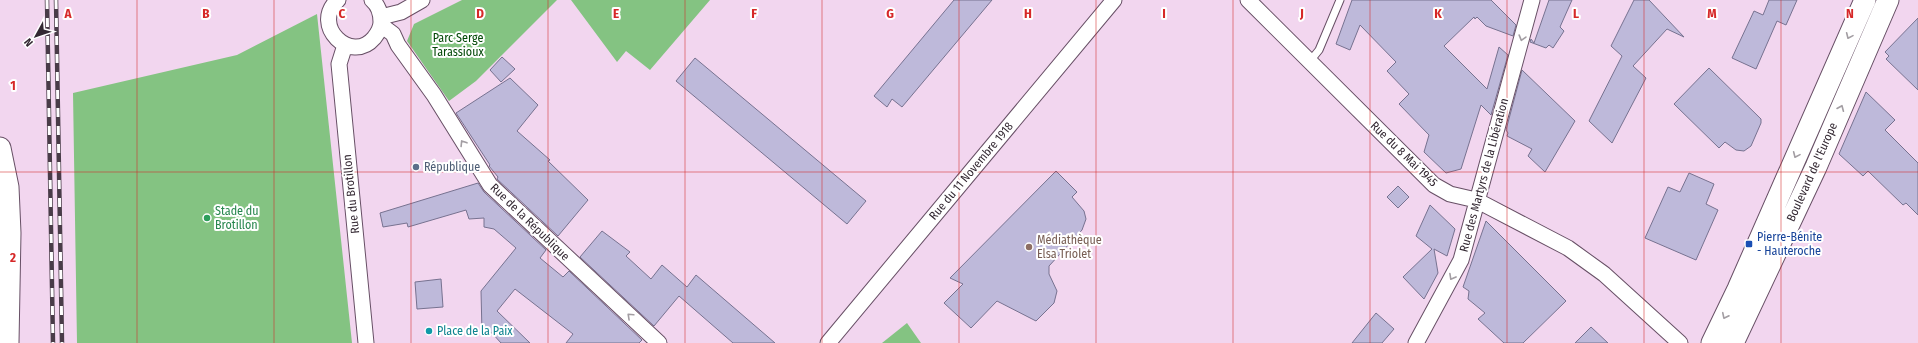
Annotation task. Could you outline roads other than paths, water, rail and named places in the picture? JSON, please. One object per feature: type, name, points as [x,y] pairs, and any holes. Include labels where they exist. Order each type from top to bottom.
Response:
[{"type":"main road","name":"Boulevard de l'Europe","points":[[1712,343],[1738,289],[1865,0]]},
{"type":"main road","name":"Boulevard de l'Europe","points":[[1733,343],[1816,167],[1888,0]]},
{"type":"main road","points":[[0,148],[8,187],[10,233],[8,343]]},
{"type":"street","points":[[338,0],[332,7],[329,15],[329,24],[332,33],[345,45],[354,47],[368,43],[378,34],[381,21],[422,0]]},
{"type":"street","name":"Rue de la République","points":[[372,0],[379,9],[381,21],[393,34],[402,51],[426,83],[490,185],[659,343]]},
{"type":"street","name":"Rue du 11 Novembre 1918","points":[[828,343],[1114,0]]},
{"type":"street","name":"Rue du 8 Mai 1945","points":[[1248,0],[1434,185],[1450,194],[1476,200],[1568,248],[1604,274],[1680,343]]},
{"type":"street","name":"Rue des Martyrs de la Libération","points":[[1416,343],[1462,260],[1476,200],[1532,0]]},
{"type":"street","name":"Rue du Brotillon","points":[[345,45],[339,64],[366,343]]},
{"type":"lane","points":[[1310,61],[1319,50],[1340,0]]},
{"type":"railway","points":[[47,0],[53,343]]},
{"type":"railway","points":[[56,0],[62,343]]},
{"type":"place","name":"République","points":[[416,167]]},
{"type":"place","name":"Stade du Brotillon","points":[[207,218]]},
{"type":"place","name":"Pierre-Bénite - Hauteroche","points":[[1749,244]]},
{"type":"place","name":"Médiathèque Elsa Triolet","points":[[1029,247]]},
{"type":"place","name":"Place de la Paix","points":[[429,331]]},
{"type":"park label","name":"Parc Serge Tarassioux","points":[[458,45]]}]
